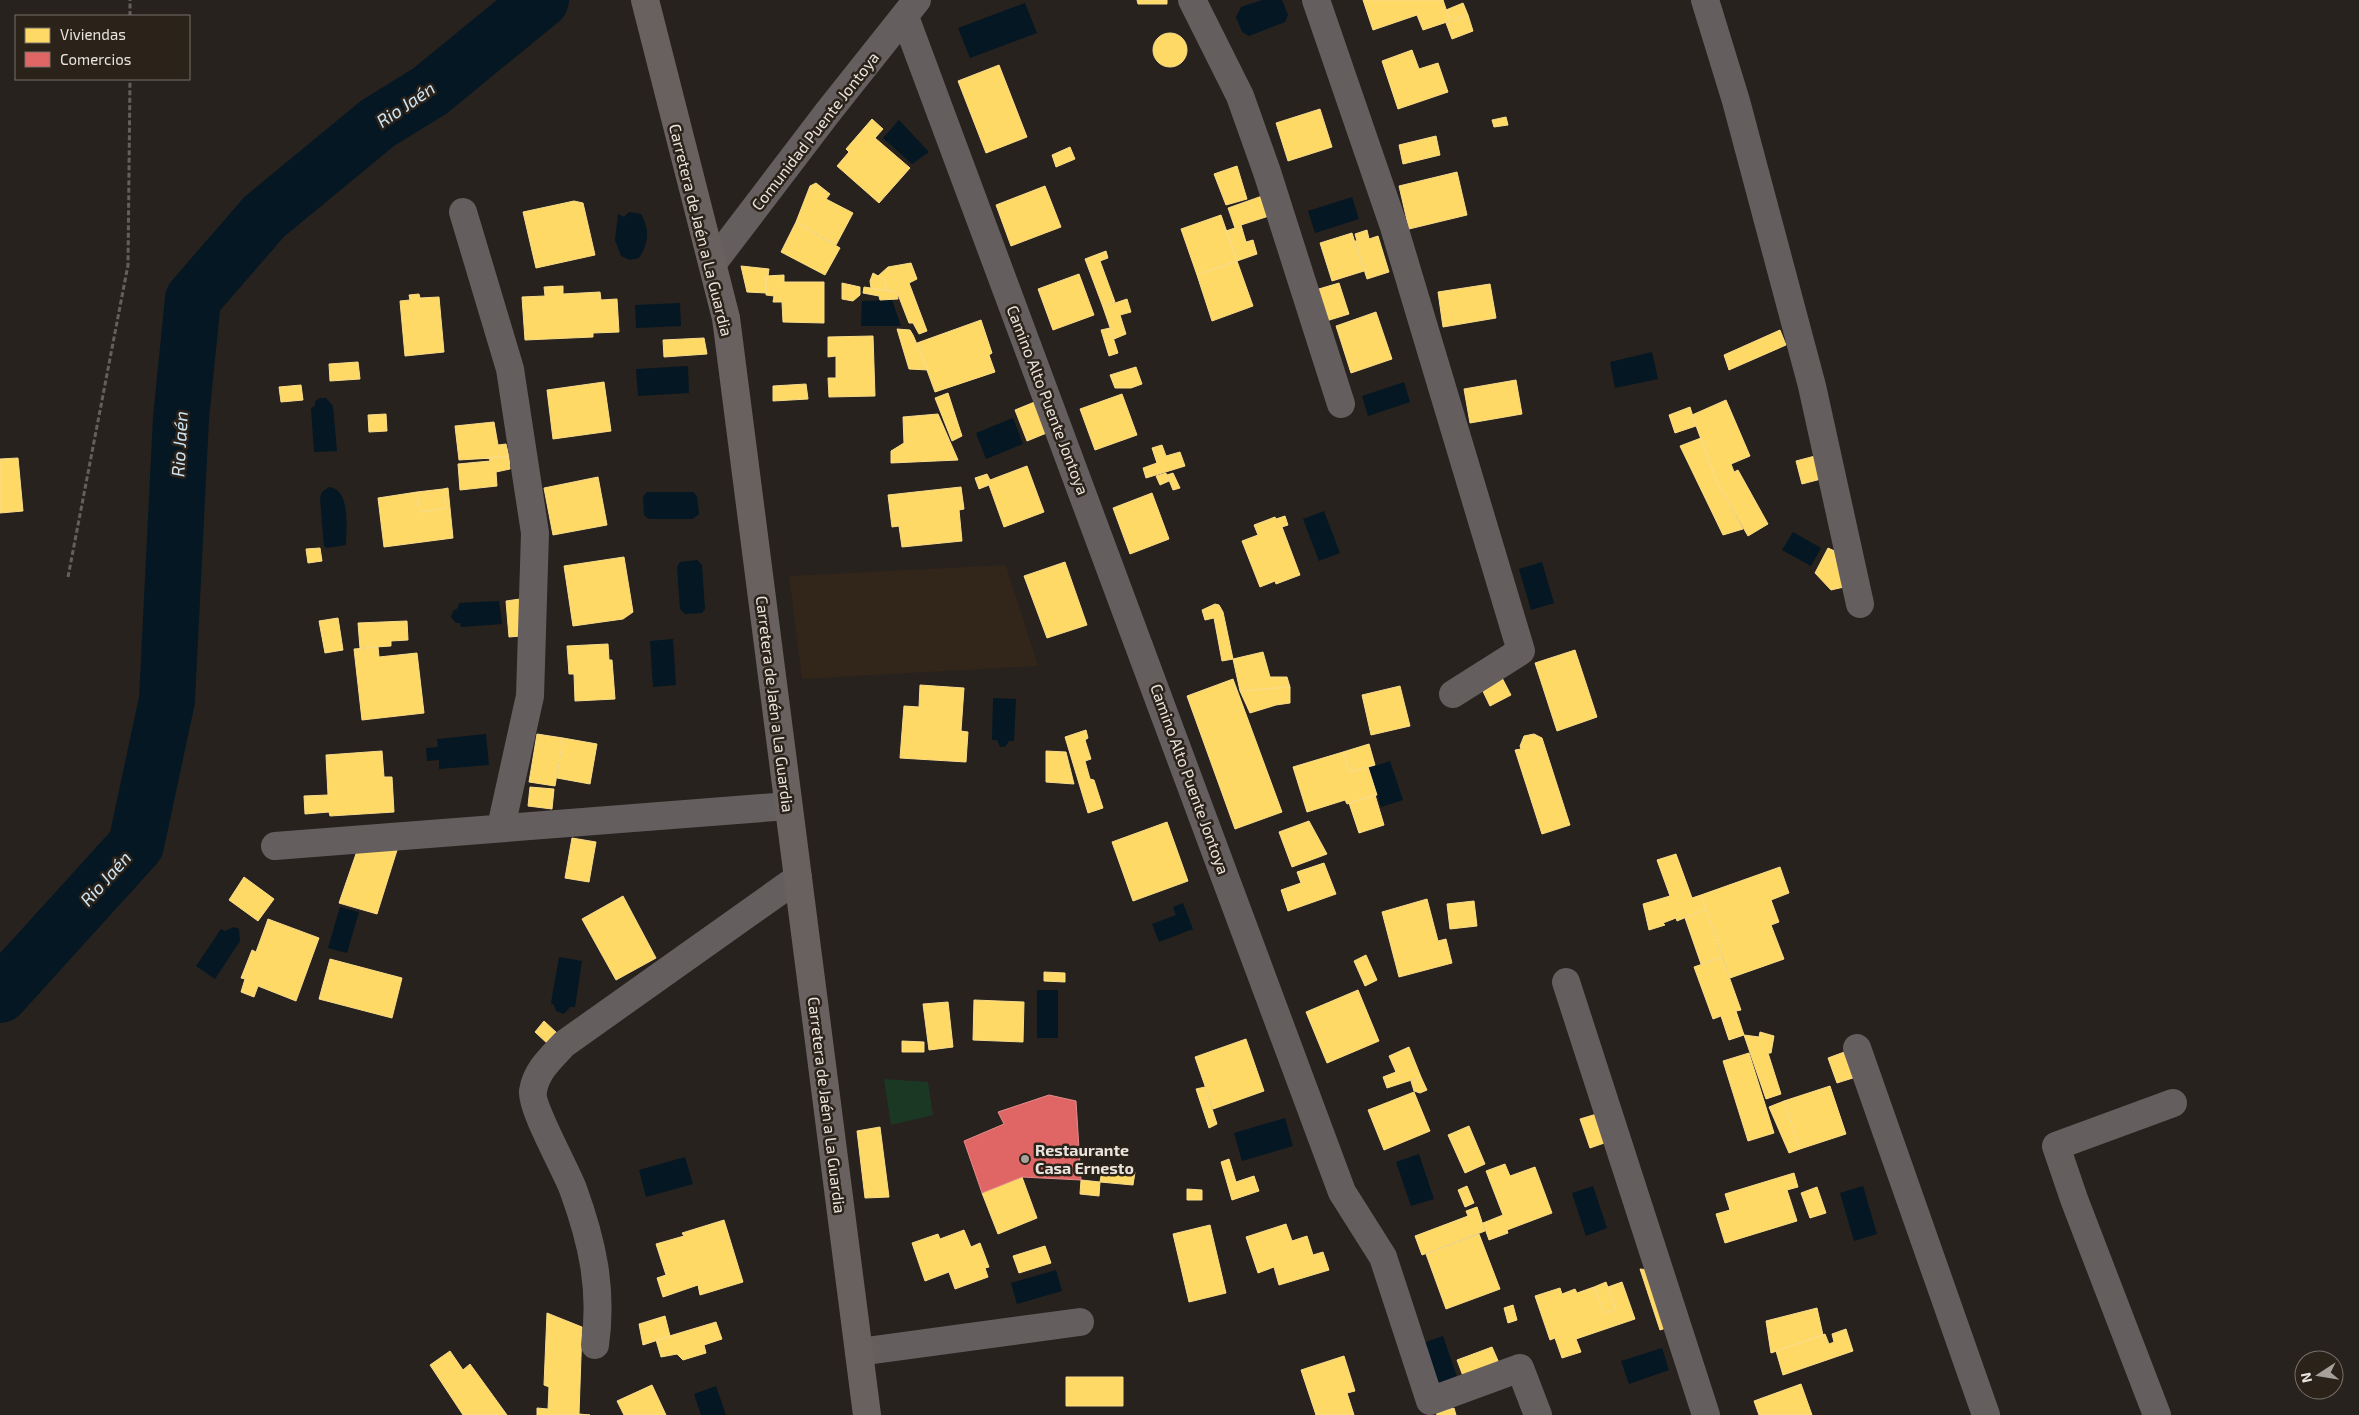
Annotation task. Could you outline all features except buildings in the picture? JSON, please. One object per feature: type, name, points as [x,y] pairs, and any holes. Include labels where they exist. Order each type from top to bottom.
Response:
[{"type":"street","name":"Carretera de Jaén a La Guardia","points":[[645,0],[668,98],[726,318],[867,1415]]},
{"type":"street","points":[[1192,0],[1240,96],[1267,172],[1341,404]]},
{"type":"street","points":[[1316,0],[1394,227],[1521,651],[1453,694]]},
{"type":"street","points":[[1705,0],[1736,101],[1812,386],[1860,604]]},
{"type":"street","name":"Comunidad Puente Jontoya","points":[[713,263],[828,112],[911,8]]},
{"type":"street","name":"Camino Alto Puente Jontoya","points":[[911,8],[1342,1192],[1383,1257],[1430,1401],[1520,1368],[1538,1415]]},
{"type":"street","points":[[463,212],[510,369],[535,533],[530,696],[501,828]]},
{"type":"street","points":[[276,846],[788,806]]},
{"type":"street","points":[[595,1345],[599,1321],[596,1265],[573,1188],[541,1118],[532,1093],[539,1072],[564,1044],[798,878]]},
{"type":"street","points":[[1566,982],[1706,1415]]},
{"type":"street","points":[[1857,1048],[1986,1415]]},
{"type":"street","points":[[2157,1415],[2074,1200],[2056,1146],[2173,1103]]},
{"type":"street","points":[[859,1352],[1080,1322]]},
{"type":"path","points":[[130,0],[130,15]]},
{"type":"path","points":[[68,577],[128,265],[130,80]]},
{"type":"shaded area","points":[[1006,565],[1038,666],[802,679],[789,576]]},
{"type":"green space","points":[[884,1079],[928,1082],[933,1115],[891,1125]]},
{"type":"water","points":[[1262,0],[1282,0],[1288,15],[1285,22],[1249,36],[1242,32],[1236,17],[1241,7]]},
{"type":"water","points":[[1025,3],[1037,33],[970,58],[958,28]]},
{"type":"water","points":[[899,120],[929,152],[912,164],[883,138]]},
{"type":"water","points":[[1352,197],[1359,219],[1315,233],[1308,211]]},
{"type":"water","points":[[629,212],[641,214],[647,231],[645,247],[639,258],[630,260],[621,256],[615,240],[618,214],[624,217]]},
{"type":"water","points":[[892,300],[901,326],[861,326],[862,301]]},
{"type":"water","points":[[680,303],[681,326],[636,328],[635,305]]},
{"type":"water","points":[[1652,352],[1658,379],[1615,388],[1610,362]]},
{"type":"water","points":[[688,366],[689,393],[638,396],[636,369]]},
{"type":"water","points":[[1404,382],[1410,402],[1368,416],[1362,396]]},
{"type":"water","points":[[320,398],[326,398],[333,406],[337,451],[314,452],[311,408],[315,406],[315,401]]},
{"type":"water","points":[[1013,418],[1023,444],[986,459],[976,433]]},
{"type":"water","points":[[329,487],[336,489],[344,502],[346,510],[346,545],[326,548],[324,546],[320,498],[322,492]]},
{"type":"water","points":[[647,492],[693,492],[697,496],[699,514],[693,519],[649,519],[644,515],[643,497]]},
{"type":"water","points":[[1324,511],[1340,553],[1319,561],[1303,519]]},
{"type":"water","points":[[1793,532],[1821,548],[1811,566],[1782,550]]},
{"type":"water","points":[[697,560],[702,565],[705,609],[702,613],[685,614],[680,609],[677,567],[680,562]]},
{"type":"water","points":[[1542,562],[1554,603],[1531,610],[1519,569]]},
{"type":"water","points":[[499,601],[502,624],[461,627],[460,623],[456,623],[451,617],[453,611],[458,608],[459,603]]},
{"type":"water","points":[[673,639],[676,685],[653,687],[650,641]]},
{"type":"water","points":[[993,698],[1016,699],[1014,741],[1009,741],[1005,747],[1000,747],[997,740],[992,740]]},
{"type":"water","points":[[486,734],[489,765],[439,769],[439,760],[427,761],[426,748],[438,747],[437,739]]},
{"type":"water","points":[[1390,761],[1403,800],[1381,807],[1369,768]]},
{"type":"water","points":[[1183,903],[1193,929],[1159,942],[1152,924],[1176,915],[1173,907]]},
{"type":"water","points":[[340,907],[359,912],[347,953],[328,948]]},
{"type":"water","points":[[234,927],[239,929],[240,941],[215,979],[196,966],[221,929],[225,931]]},
{"type":"water","points":[[559,957],[582,961],[575,1007],[570,1007],[564,1014],[556,1011],[551,1003]]},
{"type":"water","points":[[1037,990],[1058,990],[1058,1038],[1037,1038]]},
{"type":"water","points":[[1285,1118],[1293,1146],[1242,1161],[1234,1133]]},
{"type":"water","points":[[1419,1154],[1434,1199],[1411,1206],[1396,1162]]},
{"type":"water","points":[[685,1157],[693,1184],[646,1197],[639,1170]]},
{"type":"water","points":[[1593,1186],[1607,1228],[1586,1236],[1572,1193]]},
{"type":"water","points":[[1863,1186],[1877,1234],[1854,1241],[1840,1193]]},
{"type":"water","points":[[1056,1270],[1062,1291],[1017,1304],[1011,1283]]},
{"type":"water","points":[[1443,1336],[1457,1377],[1437,1383],[1423,1343]]},
{"type":"water","points":[[1662,1348],[1669,1370],[1629,1384],[1621,1361]]},
{"type":"water","points":[[716,1386],[726,1415],[701,1415],[694,1394]]},
{"type":"waterway","name":"Rio Jaén","points":[[0,995],[136,845],[167,700],[181,418],[193,299],[264,217],[378,123],[430,91],[541,0]]},
{"type":"place","name":"Restaurante Casa Ernesto","points":[[1025,1159]]}]
